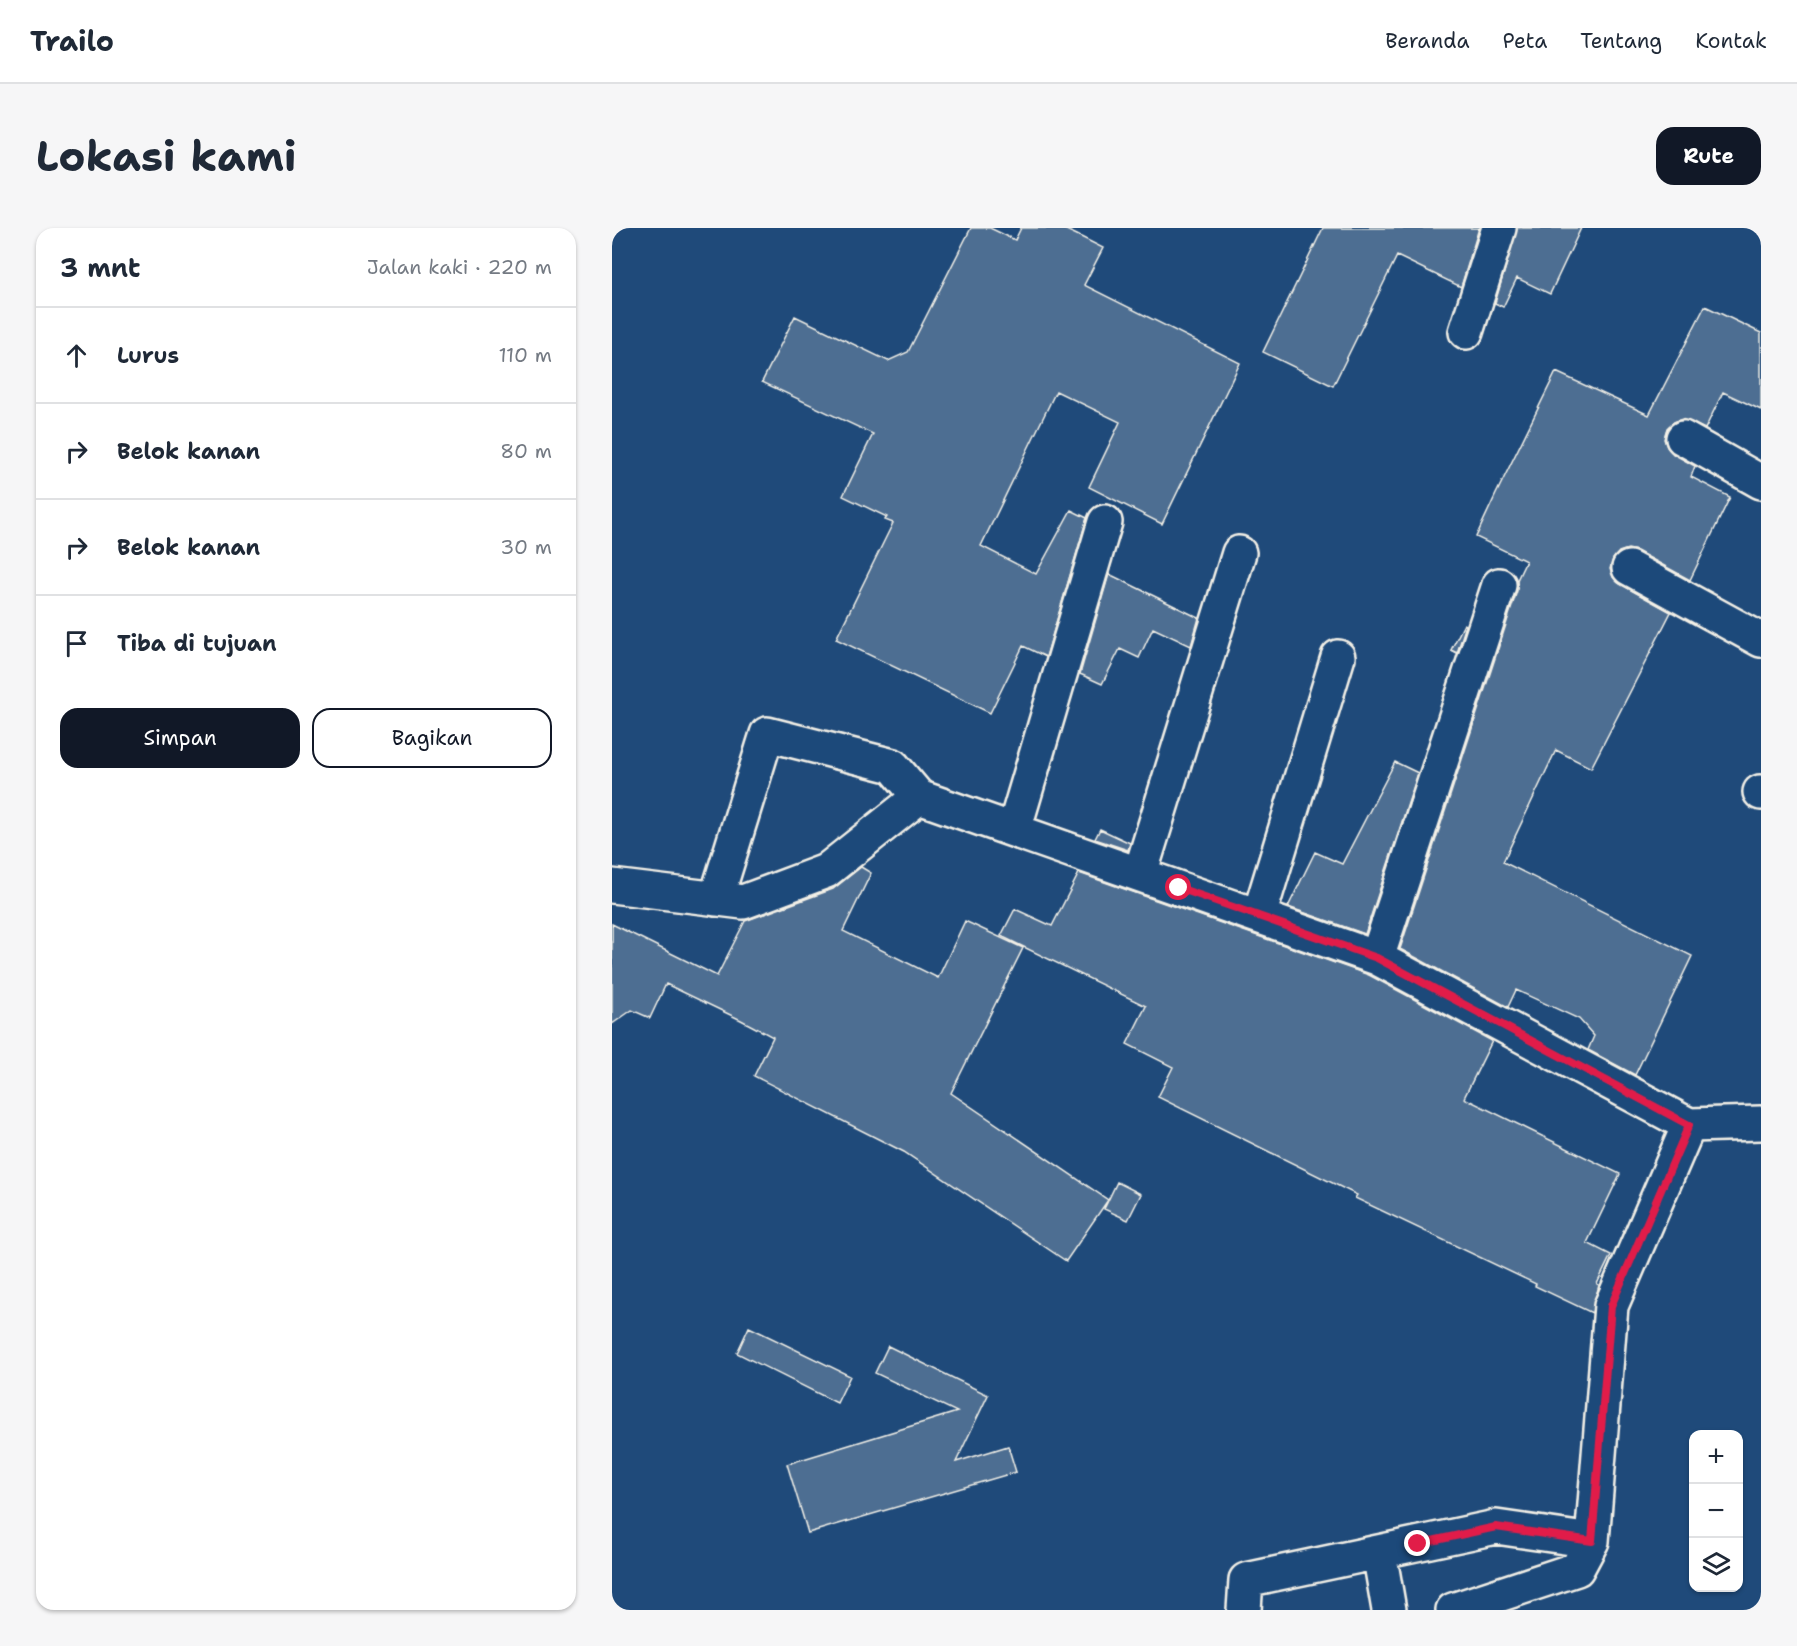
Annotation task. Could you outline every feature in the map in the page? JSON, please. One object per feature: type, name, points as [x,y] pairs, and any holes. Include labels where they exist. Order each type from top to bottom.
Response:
[{"type":"street","points":[[1466,332],[1499,228]]},
{"type":"street","points":[[1683,438],[1761,482]]},
{"type":"street","points":[[1014,830],[1105,522]]},
{"type":"street","points":[[1140,874],[1239,553]]},
{"type":"street","points":[[1629,568],[1761,640]]},
{"type":"street","points":[[1377,958],[1499,585]]},
{"type":"street","points":[[1259,916],[1338,657]]},
{"type":"street","points":[[716,899],[767,734],[893,766],[919,797],[1377,958],[1689,1125],[1761,1123]]},
{"type":"street","points":[[612,886],[743,902],[826,871],[919,797]]},
{"type":"street","points":[[1453,1610],[1577,1569],[1592,1541],[1611,1306],[1689,1125]]},
{"type":"street","points":[[1244,1610],[1246,1580],[1496,1527],[1592,1541]]},
{"type":"street","points":[[1379,1552],[1389,1610]]},
{"type":"building","points":[[971,228],[990,228],[1015,240],[1021,228],[1062,228],[1103,248],[1084,285],[1240,363],[1162,524],[1089,487],[1120,422],[1056,391],[981,546],[1036,574],[1071,510],[1087,518],[1046,657],[1023,646],[990,713],[836,639],[893,523],[885,520],[887,517],[843,496],[873,434],[762,382],[795,316],[888,361],[908,352]]},
{"type":"building","points":[[1323,228],[1479,228],[1461,287],[1397,256],[1333,386],[1263,352]]},
{"type":"building","points":[[1517,228],[1581,228],[1550,294],[1517,278],[1503,307],[1495,303]]},
{"type":"building","points":[[1705,306],[1761,333],[1761,410],[1723,392],[1705,429],[1682,419],[1667,428],[1664,439],[1673,454],[1695,466],[1691,477],[1730,497],[1690,580],[1637,551],[1628,549],[1619,552],[1613,559],[1610,569],[1613,577],[1620,584],[1671,612],[1591,768],[1556,750],[1503,862],[1692,956],[1635,1075],[1588,1050],[1594,1036],[1579,1019],[1516,990],[1508,1007],[1400,949],[1517,591],[1517,580],[1526,561],[1476,537],[1496,494],[1556,372],[1649,415]]},
{"type":"building","points":[[1109,574],[1199,618],[1191,646],[1153,628],[1139,658],[1120,649],[1102,684],[1080,674]]},
{"type":"building","points":[[1464,624],[1466,625],[1457,653],[1451,650]]},
{"type":"building","points":[[1395,762],[1418,773],[1365,934],[1288,907],[1315,852],[1342,864]]},
{"type":"building","points":[[1100,829],[1130,843],[1128,850],[1095,839]]},
{"type":"building","points":[[861,867],[871,873],[843,931],[938,978],[965,921],[1023,948],[951,1093],[1108,1200],[1066,1261],[904,1152],[754,1076],[773,1037],[741,1020],[666,984],[650,1018],[632,1010],[612,1024],[612,924],[717,976],[745,921],[833,889]]},
{"type":"building","points":[[1079,873],[1369,975],[1492,1041],[1464,1098],[1620,1174],[1587,1243],[1611,1255],[1597,1284],[1599,1285],[1592,1313],[1355,1198],[1357,1195],[1158,1097],[1173,1067],[1127,1044],[1146,1006],[1001,936],[1015,909],[1052,926]]},
{"type":"building","points":[[1117,1182],[1141,1194],[1128,1220],[1104,1209]]},
{"type":"building","points":[[749,1327],[850,1376],[837,1403],[737,1353]]},
{"type":"building","points":[[888,1346],[988,1395],[956,1462],[1008,1446],[1016,1472],[808,1533],[787,1464],[957,1412],[875,1373]]},
{"type":"route","points":[[1179,888],[1377,958],[1689,1125],[1611,1306],[1592,1541],[1496,1527],[1418,1544]]}]
